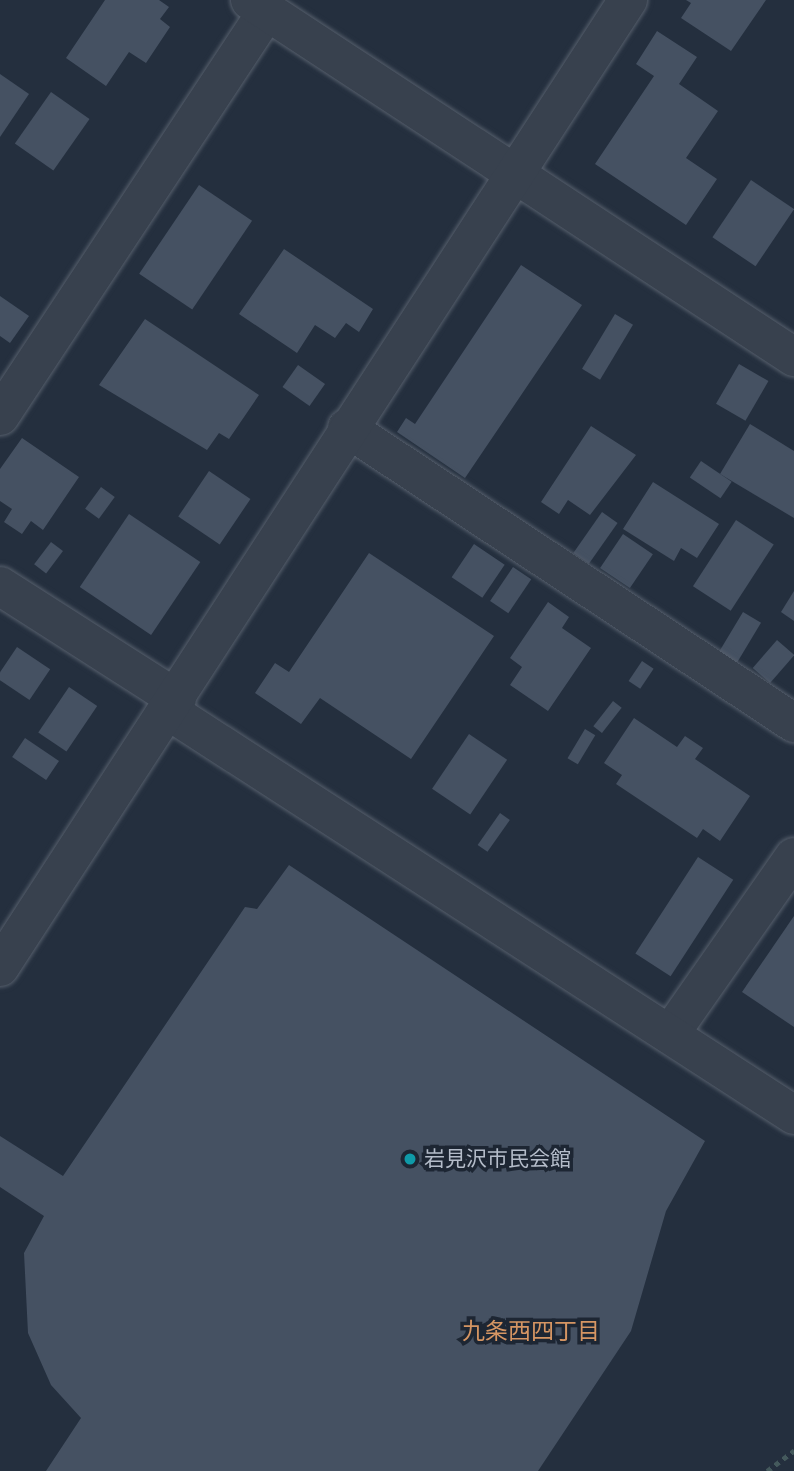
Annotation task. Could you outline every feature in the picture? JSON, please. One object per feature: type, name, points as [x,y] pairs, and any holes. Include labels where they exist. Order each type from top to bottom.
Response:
[{"type":"street","points":[[2,961],[173,705],[348,428],[628,0]]},
{"type":"street","points":[[0,416],[258,6],[794,357]]},
{"type":"street","points":[[348,428],[794,723]]},
{"type":"street","points":[[0,586],[173,705],[794,1115]]},
{"type":"street","points":[[670,1034],[794,857]]},
{"type":"path","points":[[767,1471],[794,1451]]},
{"type":"building","points":[[105,0],[159,0],[169,7],[160,19],[170,27],[146,63],[129,52],[106,86],[66,58]]},
{"type":"building","points":[[686,0],[766,0],[731,51],[681,18],[691,3]]},
{"type":"building","points":[[657,31],[697,57],[679,84],[718,111],[686,158],[717,179],[686,225],[595,164],[654,76],[636,64]]},
{"type":"building","points":[[0,74],[29,94],[0,137]]},
{"type":"building","points":[[51,92],[90,119],[53,171],[15,144]]},
{"type":"building","points":[[751,180],[794,209],[756,266],[712,237]]},
{"type":"building","points":[[199,185],[252,221],[192,309],[139,274]]},
{"type":"building","points":[[284,249],[373,309],[359,332],[346,323],[335,338],[315,325],[297,353],[239,314]]},
{"type":"building","points":[[521,265],[582,305],[465,478],[397,432],[406,418],[415,424]]},
{"type":"building","points":[[0,296],[29,316],[10,343],[0,336]]},
{"type":"building","points":[[615,314],[633,325],[600,380],[582,369]]},
{"type":"building","points":[[145,319],[259,395],[229,439],[219,433],[207,450],[99,385]]},
{"type":"building","points":[[739,364],[768,381],[745,421],[716,404]]},
{"type":"building","points":[[298,365],[325,384],[310,406],[283,387]]},
{"type":"building","points":[[750,424],[794,451],[794,518],[720,474]]},
{"type":"building","points":[[591,426],[636,455],[590,515],[568,500],[559,514],[541,502]]},
{"type":"building","points":[[22,438],[79,477],[43,530],[31,521],[22,534],[4,522],[12,509],[0,501],[0,469]]},
{"type":"building","points":[[701,461],[732,482],[720,498],[690,478]]},
{"type":"building","points":[[209,471],[250,499],[220,545],[178,517]]},
{"type":"building","points":[[653,482],[719,524],[697,558],[681,548],[674,561],[623,529]]},
{"type":"building","points":[[101,487],[115,497],[99,519],[85,509]]},
{"type":"building","points":[[602,512],[618,523],[589,564],[573,553]]},
{"type":"building","points":[[129,514],[200,562],[151,635],[80,587]]},
{"type":"building","points":[[736,520],[774,545],[731,611],[693,586]]},
{"type":"building","points":[[623,534],[653,554],[630,588],[600,568]]},
{"type":"building","points":[[51,542],[63,551],[46,573],[34,564]]},
{"type":"building","points":[[474,544],[505,565],[482,598],[452,577]]},
{"type":"building","points":[[369,553],[494,636],[411,759],[320,698],[301,724],[255,693],[275,663],[289,672]]},
{"type":"building","points":[[513,567],[531,579],[508,613],[490,601]]},
{"type":"building","points":[[794,591],[794,621],[781,612]]},
{"type":"building","points":[[548,602],[569,617],[562,628],[591,648],[548,711],[510,685],[522,667],[510,658]]},
{"type":"building","points":[[743,612],[761,623],[737,663],[719,652]]},
{"type":"building","points":[[777,640],[794,656],[770,683],[753,668]]},
{"type":"building","points":[[17,647],[50,669],[29,700],[0,680],[0,672]]},
{"type":"building","points":[[642,661],[654,669],[640,689],[629,681]]},
{"type":"building","points":[[69,687],[97,706],[66,752],[38,733]]},
{"type":"building","points":[[613,701],[622,708],[602,733],[593,726]]},
{"type":"building","points":[[634,718],[677,747],[685,736],[703,748],[695,759],[750,796],[720,841],[703,829],[697,838],[616,784],[622,775],[604,763]]},
{"type":"building","points":[[585,729],[595,735],[578,764],[567,758]]},
{"type":"building","points":[[469,734],[507,760],[470,814],[432,789]]},
{"type":"building","points":[[25,738],[59,761],[46,780],[12,757]]},
{"type":"building","points":[[500,813],[510,820],[487,852],[478,845]]},
{"type":"building","points":[[698,857],[733,880],[671,976],[635,953]]},
{"type":"building","name":"岩見沢市民会館","points":[[289,865],[705,1141],[666,1211],[631,1331],[538,1471],[46,1471],[81,1418],[51,1385],[28,1333],[24,1253],[44,1216],[0,1187],[0,1136],[63,1176],[245,907],[257,909]]},
{"type":"building","points":[[794,916],[794,1027],[742,992]]},
{"type":"place","name":"岩見沢市民会館","points":[[410,1159]]},
{"type":"district","name":"九条西四丁目","points":[[531,1331]]}]
